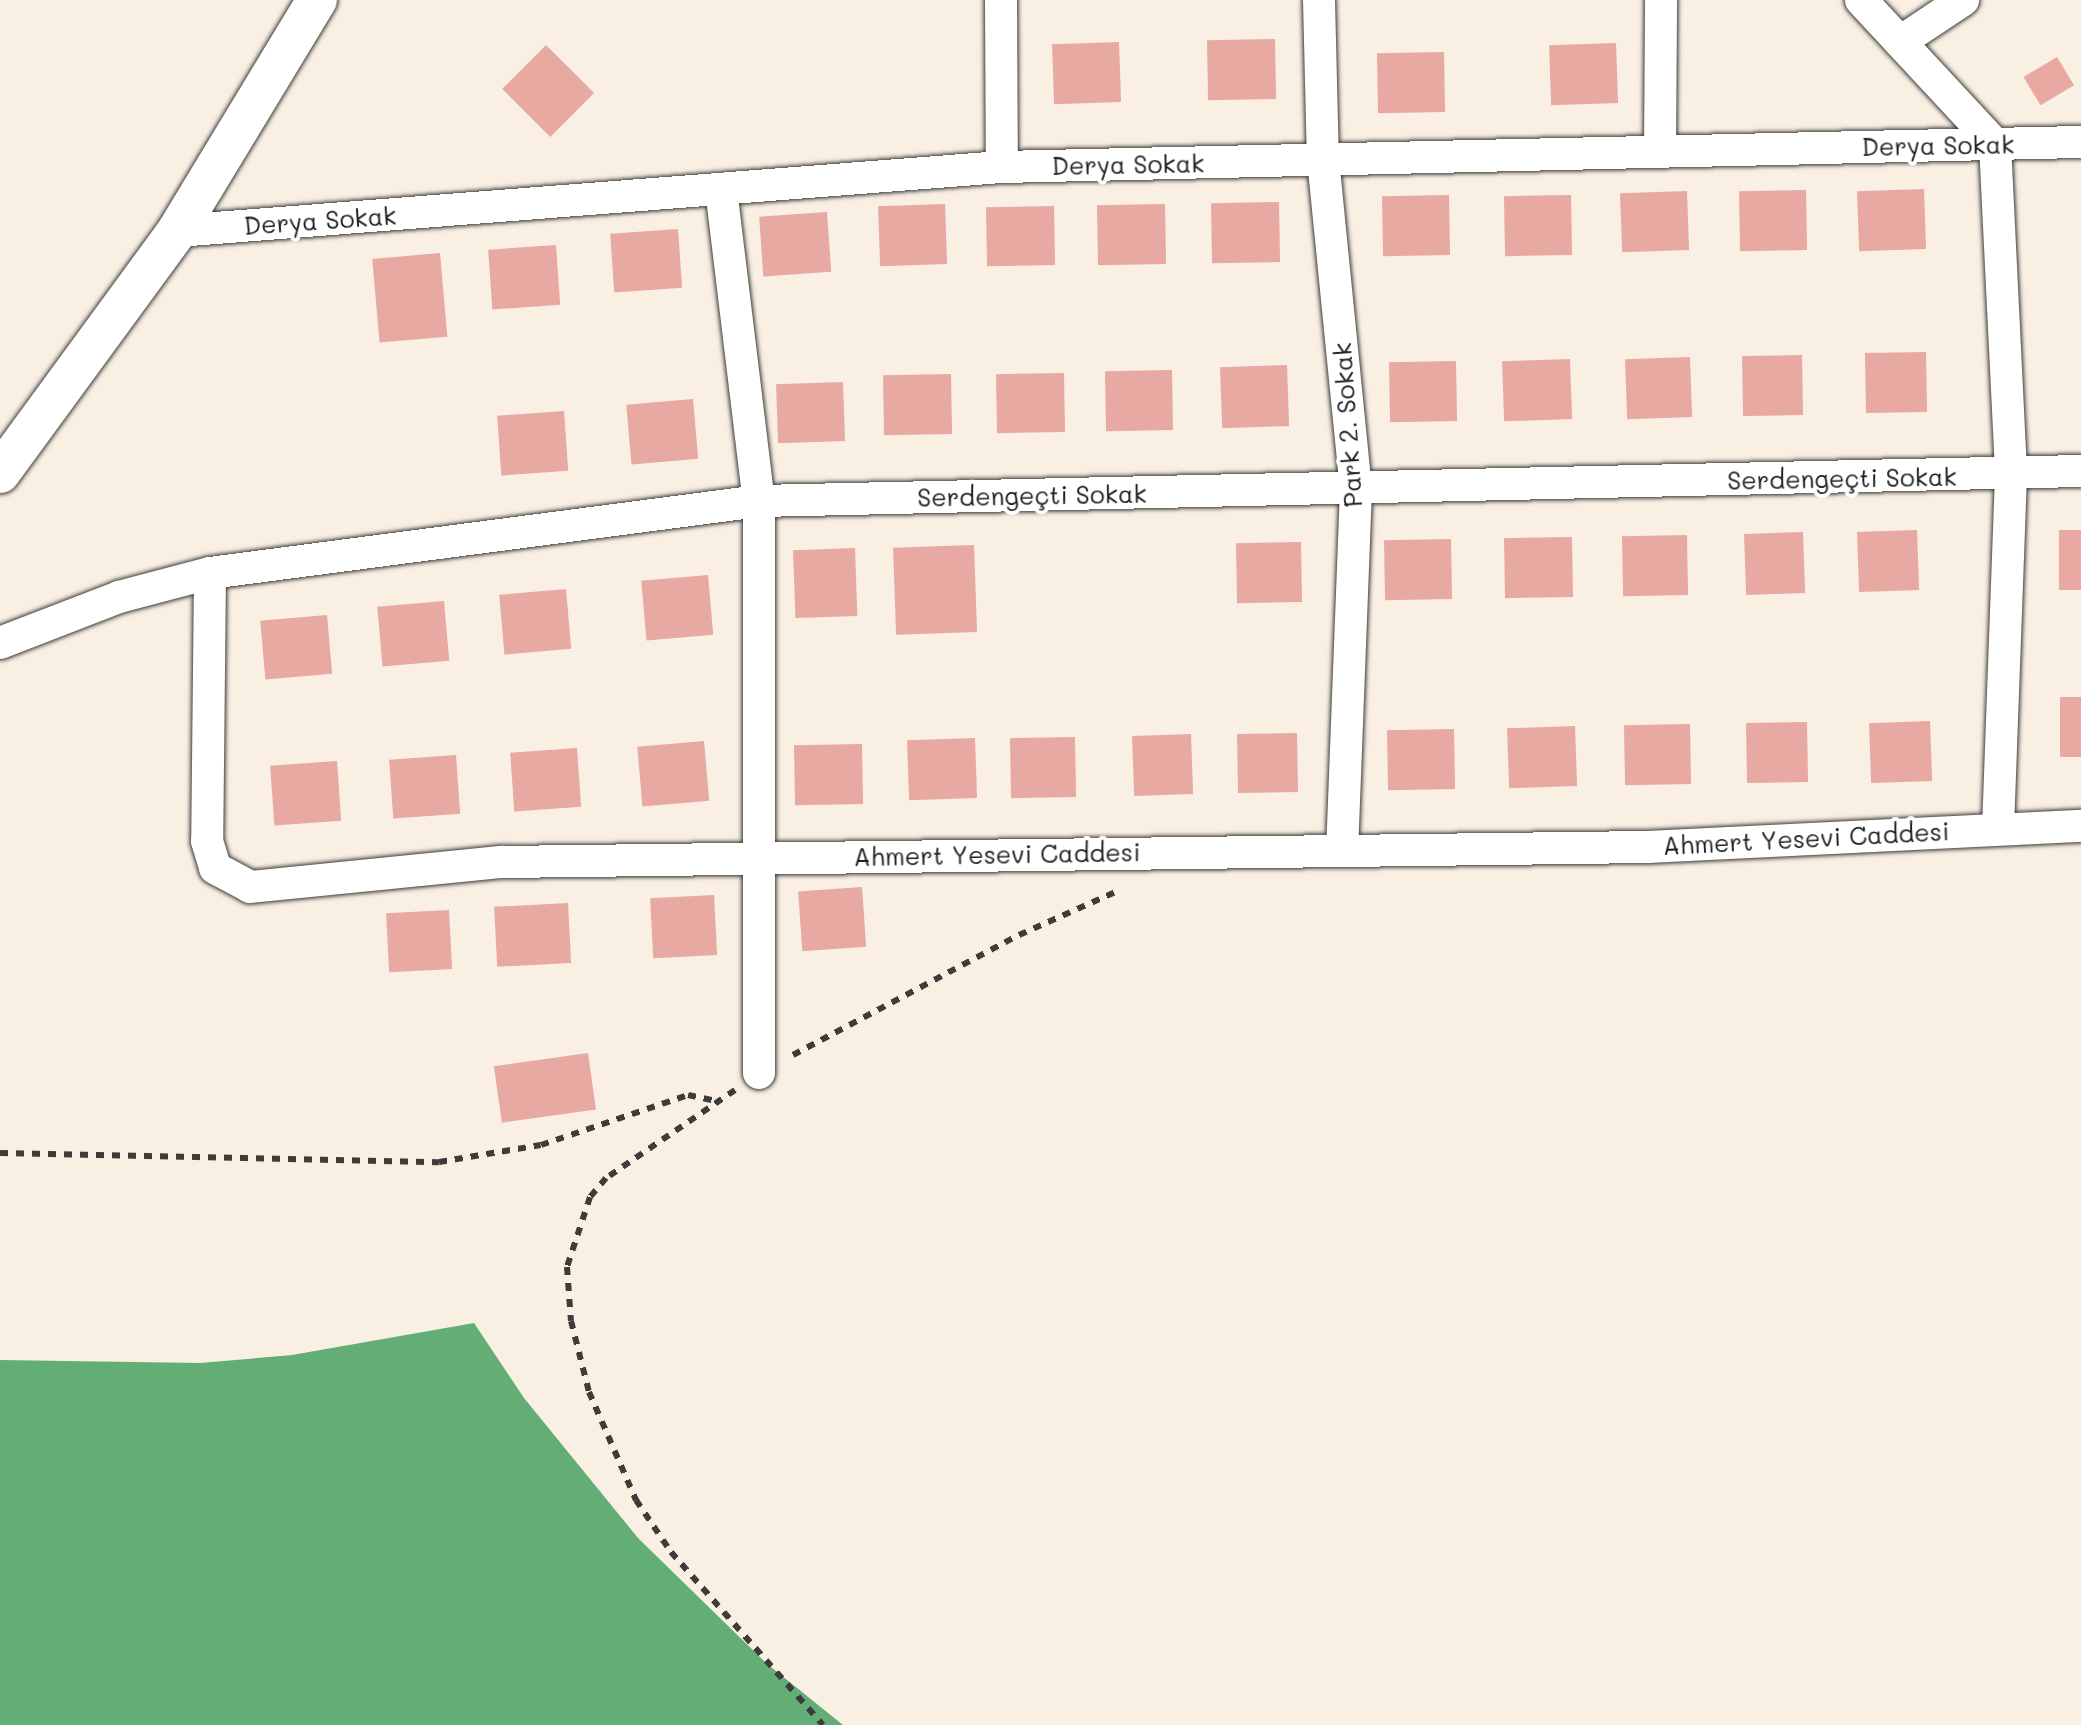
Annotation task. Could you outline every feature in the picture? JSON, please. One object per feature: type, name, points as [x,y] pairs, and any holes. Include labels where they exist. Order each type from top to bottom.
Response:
[{"type":"street","points":[[0,473],[178,231],[317,0]]},
{"type":"street","points":[[1001,0],[1002,167]]},
{"type":"street","name":"Park 2. Sokak","points":[[1319,0],[1323,159],[1356,489],[1342,850]]},
{"type":"street","points":[[1660,152],[1661,0]]},
{"type":"street","points":[[1861,0],[1996,144],[2011,474],[1998,828]]},
{"type":"street","points":[[1900,42],[1963,0]]},
{"type":"street","name":"Derya Sokak","points":[[178,231],[1002,167],[2081,142]]},
{"type":"street","points":[[721,189],[759,501],[754,858],[759,1073]]},
{"type":"street","name":"Serdengeçti Sokak","points":[[0,644],[119,597],[210,573],[759,501],[2081,471]]},
{"type":"street","name":"Ahmert Yesevi Caddesi","points":[[210,573],[207,841],[215,868],[237,884],[502,862],[1648,846],[2081,826]]},
{"type":"path","points":[[823,1725],[671,1552],[636,1500],[589,1392],[571,1321],[571,1242],[590,1198],[606,1178],[759,1073],[1019,936],[1164,871],[1184,850]]},
{"type":"path","points":[[0,1153],[439,1162],[540,1145],[688,1095],[718,1102]]},
{"type":"green space","points":[[474,1323],[524,1398],[638,1538],[766,1663],[843,1725],[0,1725],[0,1360],[200,1363],[292,1355]]},
{"type":"building","points":[[1275,39],[1276,99],[1208,100],[1207,40]]},
{"type":"building","points":[[1119,42],[1121,102],[1054,104],[1052,44]]},
{"type":"building","points":[[1616,43],[1618,103],[1551,105],[1549,45]]},
{"type":"building","points":[[546,45],[594,93],[550,137],[502,89]]},
{"type":"building","points":[[1444,52],[1445,112],[1378,113],[1377,53]]},
{"type":"building","points":[[2057,57],[2074,85],[2041,105],[2024,77]]},
{"type":"building","points":[[1924,189],[1926,249],[1859,251],[1857,191]]},
{"type":"building","points":[[1806,190],[1807,250],[1740,251],[1739,191]]},
{"type":"building","points":[[1687,191],[1689,250],[1622,252],[1620,193]]},
{"type":"building","points":[[1449,195],[1450,255],[1383,256],[1382,196]]},
{"type":"building","points":[[1571,195],[1572,255],[1505,256],[1504,196]]},
{"type":"building","points":[[1279,202],[1280,262],[1212,263],[1211,203]]},
{"type":"building","points":[[945,204],[947,264],[880,266],[878,206]]},
{"type":"building","points":[[1165,204],[1166,264],[1098,265],[1097,205]]},
{"type":"building","points":[[1054,206],[1055,265],[987,266],[986,207]]},
{"type":"building","points":[[827,212],[831,272],[763,277],[759,217]]},
{"type":"building","points":[[678,229],[682,288],[614,293],[610,234]]},
{"type":"building","points":[[556,245],[560,305],[492,310],[488,250]]},
{"type":"building","points":[[440,253],[447,337],[380,343],[372,259]]},
{"type":"building","points":[[1926,352],[1927,412],[1866,413],[1865,353]]},
{"type":"building","points":[[1802,355],[1803,415],[1743,416],[1742,356]]},
{"type":"building","points":[[1690,357],[1692,417],[1627,419],[1625,359]]},
{"type":"building","points":[[1570,359],[1572,419],[1504,421],[1502,361]]},
{"type":"building","points":[[1456,361],[1457,421],[1390,422],[1389,362]]},
{"type":"building","points":[[1287,365],[1289,426],[1222,428],[1220,367]]},
{"type":"building","points":[[1172,370],[1173,430],[1106,431],[1105,371]]},
{"type":"building","points":[[1064,373],[1065,432],[997,433],[996,374]]},
{"type":"building","points":[[951,374],[952,434],[884,435],[883,375]]},
{"type":"building","points":[[843,382],[845,441],[778,443],[776,384]]},
{"type":"building","points":[[693,399],[698,459],[631,465],[626,405]]},
{"type":"building","points":[[564,411],[568,471],[501,476],[497,416]]},
{"type":"building","points":[[1917,530],[1919,590],[1859,592],[1857,532]]},
{"type":"building","points":[[2059,530],[2081,530],[2081,590],[2059,590]]},
{"type":"building","points":[[1803,532],[1805,593],[1746,595],[1744,534]]},
{"type":"building","points":[[1687,535],[1688,595],[1623,596],[1622,536]]},
{"type":"building","points":[[1572,537],[1573,597],[1505,598],[1504,538]]},
{"type":"building","points":[[1451,539],[1452,599],[1385,600],[1384,540]]},
{"type":"building","points":[[1301,542],[1302,602],[1237,603],[1236,543]]},
{"type":"building","points":[[974,545],[977,632],[896,635],[893,548]]},
{"type":"building","points":[[855,548],[857,616],[795,618],[793,550]]},
{"type":"building","points":[[708,575],[713,635],[646,641],[641,581]]},
{"type":"building","points":[[566,589],[571,649],[504,655],[499,595]]},
{"type":"building","points":[[444,601],[449,661],[382,667],[377,607]]},
{"type":"building","points":[[327,615],[332,674],[265,680],[260,621]]},
{"type":"building","points":[[2060,697],[2081,697],[2081,757],[2060,757]]},
{"type":"building","points":[[1930,721],[1932,781],[1871,783],[1869,723]]},
{"type":"building","points":[[1807,722],[1808,782],[1747,783],[1746,723]]},
{"type":"building","points":[[1690,724],[1691,784],[1625,785],[1624,725]]},
{"type":"building","points":[[1575,726],[1577,786],[1509,788],[1507,728]]},
{"type":"building","points":[[1454,729],[1455,789],[1388,790],[1387,730]]},
{"type":"building","points":[[1297,733],[1298,792],[1238,793],[1237,734]]},
{"type":"building","points":[[1191,734],[1193,794],[1134,796],[1132,736]]},
{"type":"building","points":[[1075,737],[1076,797],[1011,798],[1010,738]]},
{"type":"building","points":[[975,738],[977,798],[909,800],[907,740]]},
{"type":"building","points":[[704,741],[709,801],[642,807],[637,747]]},
{"type":"building","points":[[862,744],[863,804],[795,805],[794,745]]},
{"type":"building","points":[[577,748],[581,807],[514,812],[510,753]]},
{"type":"building","points":[[456,755],[460,814],[393,819],[389,760]]},
{"type":"building","points":[[337,761],[341,821],[274,826],[270,766]]},
{"type":"building","points":[[862,887],[866,947],[802,951],[798,891]]},
{"type":"building","points":[[714,895],[717,955],[653,958],[650,898]]},
{"type":"building","points":[[568,903],[571,963],[497,967],[494,907]]},
{"type":"building","points":[[449,910],[452,969],[389,972],[386,913]]},
{"type":"building","points":[[588,1053],[596,1109],[502,1123],[494,1066]]}]
